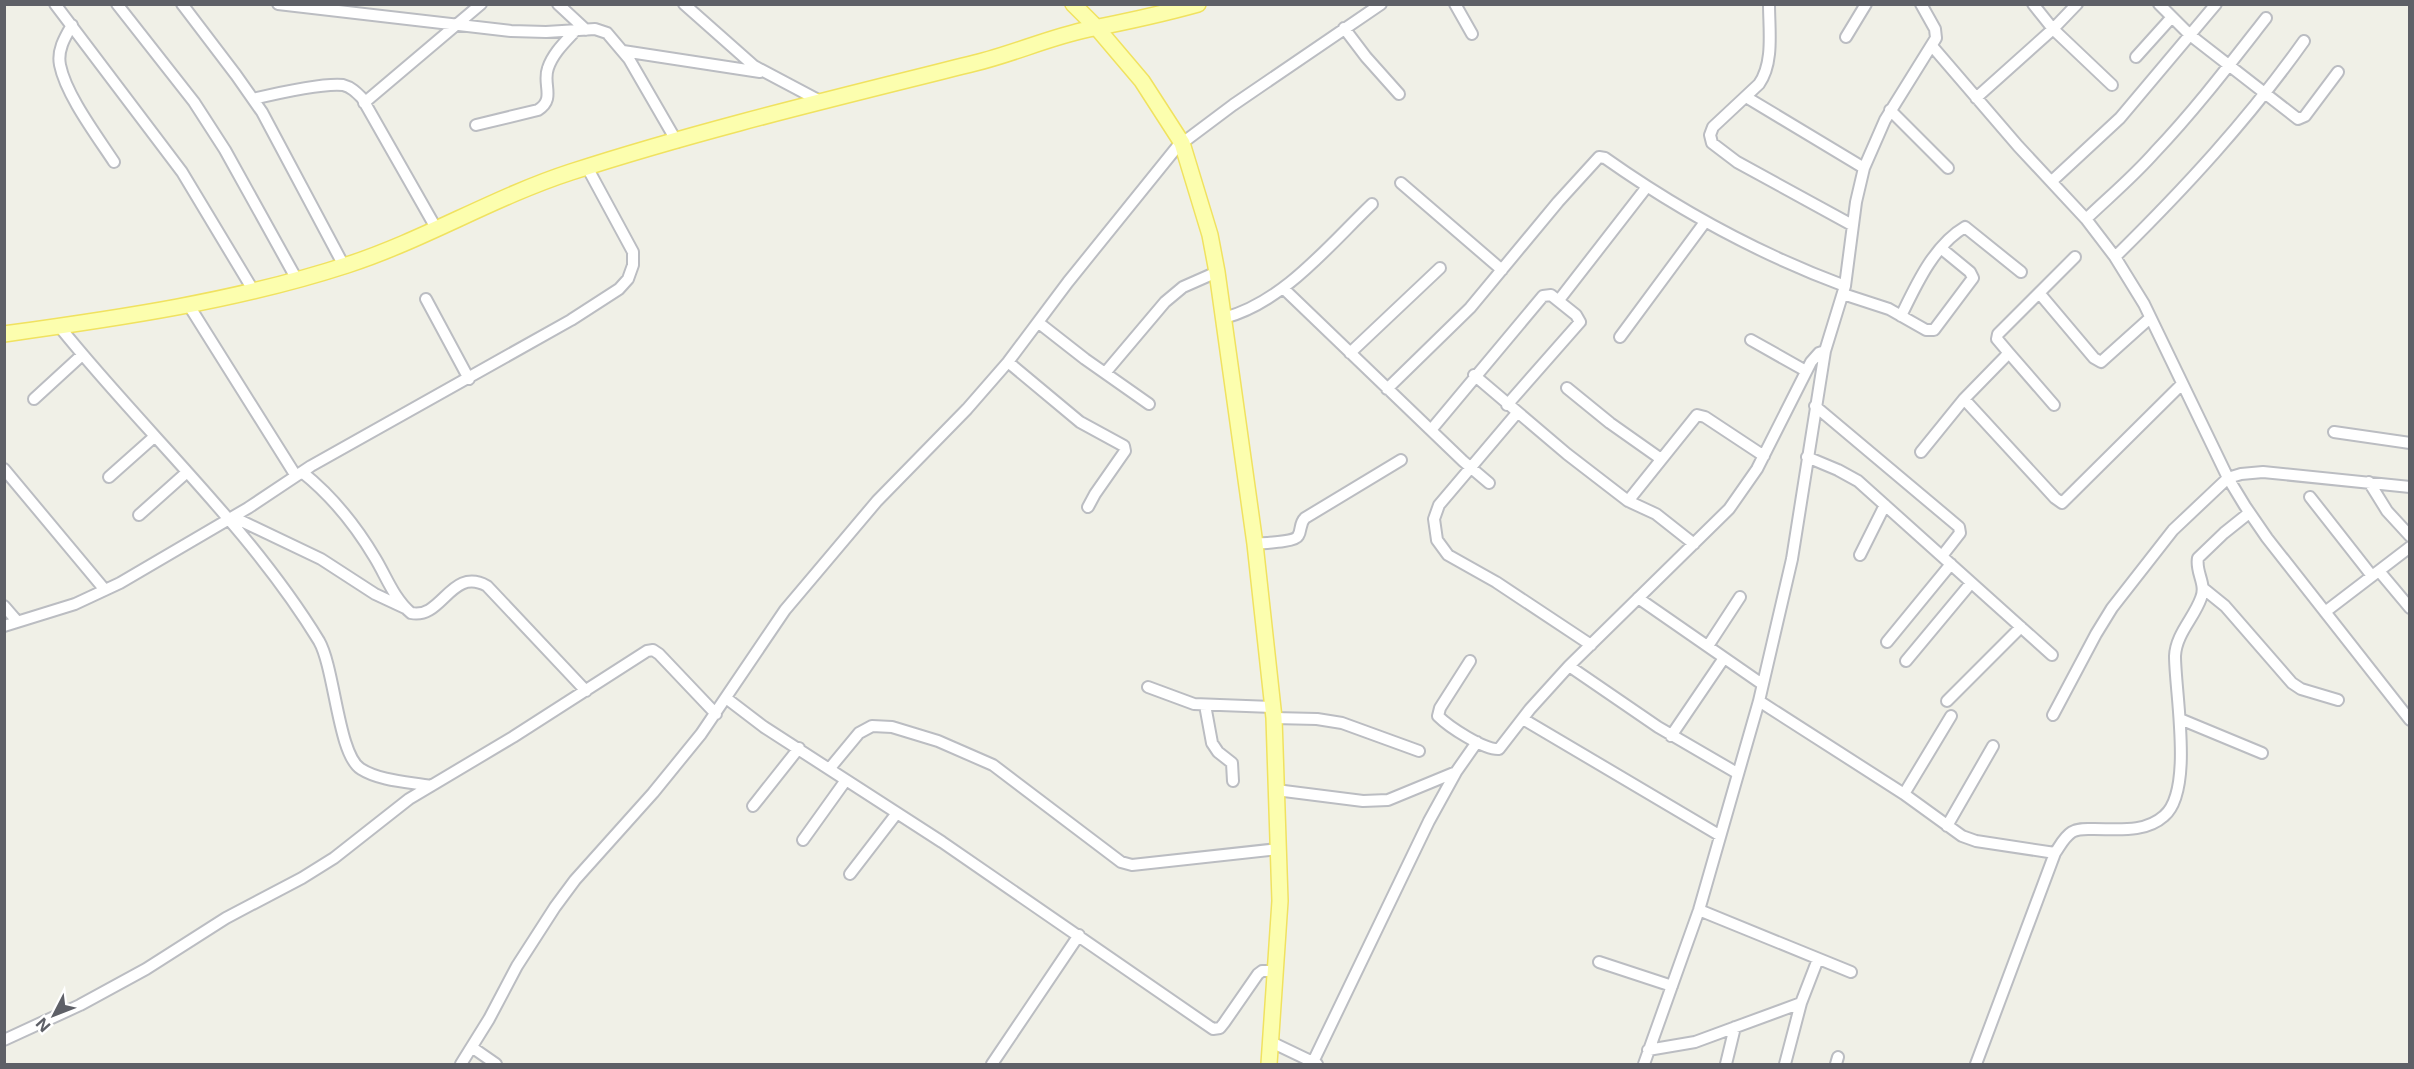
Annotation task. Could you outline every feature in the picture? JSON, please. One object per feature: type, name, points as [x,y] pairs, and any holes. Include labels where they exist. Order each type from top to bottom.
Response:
[{"type":"main road","points":[[1063,4],[1093,29]]},
{"type":"main road","points":[[1073,4],[1135,82],[1180,145],[1189,163],[1218,272],[1255,544],[1273,712],[1281,901],[1269,1065]]},
{"type":"main road","points":[[4,334],[151,313],[344,266],[495,201],[587,167],[820,101],[980,62],[1161,9],[1198,4]]},
{"type":"street","points":[[55,4],[182,172],[253,290]]},
{"type":"street","points":[[117,4],[194,102],[225,150],[296,278]]},
{"type":"street","points":[[182,4],[253,99],[344,266]]},
{"type":"street","points":[[278,4],[511,31],[581,30],[607,33],[623,51],[677,142]]},
{"type":"street","points":[[364,103],[460,24],[468,9],[482,4]]},
{"type":"street","points":[[558,4],[581,30]]},
{"type":"street","points":[[684,4],[754,66],[820,101]]},
{"type":"street","points":[[462,1065],[517,966],[555,907],[575,880],[667,777],[716,714],[770,629],[850,532],[1008,362],[1068,282],[1180,145],[1233,105],[1381,4]]},
{"type":"street","points":[[1455,4],[1472,34]]},
{"type":"street","points":[[1769,4],[1768,63],[1765,76],[1713,127],[1710,135],[1712,143],[1752,172],[1852,225]]},
{"type":"street","points":[[1846,37],[1866,4]]},
{"type":"street","points":[[1644,1065],[1699,910],[1759,701],[1792,559],[1815,405],[1825,351],[1844,290],[1852,225],[1864,168],[1890,110],[1936,38],[1935,29],[1921,4]]},
{"type":"street","points":[[2033,4],[2053,29],[2112,85]]},
{"type":"street","points":[[1976,98],[2053,29],[2077,4]]},
{"type":"street","points":[[2159,4],[2190,35],[2294,117],[2302,119],[2338,72]]},
{"type":"street","points":[[2052,181],[2120,118],[2214,5]]},
{"type":"street","points":[[2136,57],[2172,17]]},
{"type":"street","points":[[2086,219],[2154,154],[2229,66],[2266,18]]},
{"type":"street","points":[[72,25],[64,40],[60,64],[81,110],[114,162]]},
{"type":"street","points":[[1344,28],[1399,94]]},
{"type":"street","points":[[476,125],[538,111],[544,106],[549,94],[546,71],[556,51],[581,30]]},
{"type":"street","points":[[2115,257],[2213,157],[2266,95],[2304,41]]},
{"type":"street","points":[[1932,46],[2086,219],[2115,257],[2136,289],[2228,478],[2249,513],[2409,720]]},
{"type":"street","points":[[623,51],[766,74]]},
{"type":"street","points":[[253,99],[282,92],[344,85],[354,90],[364,103],[436,228]]},
{"type":"street","points":[[1746,96],[1864,168]]},
{"type":"street","points":[[1890,110],[1948,168]]},
{"type":"street","points":[[1388,389],[1470,308],[1558,202],[1599,157],[1605,158],[1646,188],[1705,222],[1879,305],[1926,330],[1934,330],[1972,281],[1973,275],[1942,249]]},
{"type":"street","points":[[4,626],[75,604],[105,590],[230,518],[299,474],[571,320],[619,289],[628,279],[633,265],[633,252],[587,167]]},
{"type":"street","points":[[1401,183],[1502,270]]},
{"type":"street","points":[[1558,300],[1646,188]]},
{"type":"street","points":[[1224,318],[1246,310],[1283,288],[1372,204]]},
{"type":"street","points":[[1620,336],[1705,222]]},
{"type":"street","points":[[1901,316],[1917,282],[1942,249],[1965,226],[2021,272]]},
{"type":"street","points":[[2054,405],[1997,339],[1998,334],[2075,257]]},
{"type":"street","points":[[1350,353],[1440,268]]},
{"type":"street","points":[[1105,373],[1165,302],[1183,287],[1218,272]]},
{"type":"street","points":[[1283,288],[1470,468],[1489,483]]},
{"type":"street","points":[[1431,430],[1474,375],[1543,296],[1548,294],[1576,315],[1580,322],[1508,405]]},
{"type":"street","points":[[2040,294],[2094,358],[2101,362],[2150,318]]},
{"type":"street","points":[[426,299],[469,379]]},
{"type":"street","points":[[188,304],[299,474],[317,484],[358,531],[405,608]]},
{"type":"street","points":[[1039,323],[1149,404]]},
{"type":"street","points":[[59,326],[186,473],[230,518],[286,592],[320,643],[328,661],[347,745],[356,766],[375,775],[431,786]]},
{"type":"street","points":[[1752,340],[1806,371]]},
{"type":"street","points":[[1470,661],[1440,708],[1438,716],[1477,742],[1493,749],[1499,749],[1569,666],[1729,509],[1764,456],[1815,356],[1825,351]]},
{"type":"street","points":[[1921,452],[1964,399],[2008,352]]},
{"type":"street","points":[[34,399],[82,355]]},
{"type":"street","points":[[1008,362],[1080,423],[1124,446],[1125,452],[1088,507]]},
{"type":"street","points":[[1474,375],[1517,413],[1628,501],[1656,514],[1694,544]]},
{"type":"street","points":[[1964,399],[2062,503],[2182,384]]},
{"type":"street","points":[[1567,388],[1660,459]]},
{"type":"street","points":[[1815,405],[1959,526],[1960,533],[1942,556]]},
{"type":"street","points":[[1517,413],[1443,498],[1435,512],[1437,540],[1448,555],[1496,582],[1591,645]]},
{"type":"street","points":[[1628,501],[1694,418],[1700,415],[1764,456]]},
{"type":"street","points":[[2334,432],[2409,442]]},
{"type":"street","points":[[109,477],[154,437]]},
{"type":"street","points":[[1807,456],[1849,476],[1885,505],[2052,655]]},
{"type":"street","points":[[1255,544],[1294,540],[1299,535],[1300,525],[1305,518],[1401,460]]},
{"type":"street","points":[[4,469],[105,590]]},
{"type":"street","points":[[2053,715],[2086,649],[2112,608],[2173,530],[2228,478],[2263,472],[2409,487]]},
{"type":"street","points":[[139,515],[186,473]]},
{"type":"street","points":[[2369,482],[2387,511],[2409,536]]},
{"type":"street","points":[[2310,497],[2375,573],[2409,608]]},
{"type":"street","points":[[1860,555],[1885,505]]},
{"type":"street","points":[[2249,513],[2198,558],[2198,570],[2204,589],[2225,606],[2292,683],[2301,689],[2338,700]]},
{"type":"street","points":[[230,518],[311,554],[375,594],[411,613],[424,613],[467,580],[476,580],[488,586],[586,691]]},
{"type":"street","points":[[2325,612],[2409,547]]},
{"type":"street","points":[[1887,642],[1951,564]]},
{"type":"street","points":[[1906,661],[1971,583]]},
{"type":"street","points":[[1976,1065],[2055,853],[2064,838],[2078,829],[2142,827],[2152,824],[2167,814],[2178,795],[2180,719],[2176,646],[2204,589]]},
{"type":"street","points":[[1708,646],[1740,597]]},
{"type":"street","points":[[1638,598],[1762,684]]},
{"type":"street","points":[[4,606],[17,621]]},
{"type":"street","points":[[1947,700],[2021,627]]},
{"type":"street","points":[[4,1040],[80,1005],[146,969],[226,918],[302,878],[334,858],[384,817],[641,654],[653,651],[716,714]]},
{"type":"street","points":[[1671,736],[1724,658]]},
{"type":"street","points":[[1569,666],[1671,736],[1737,773]]},
{"type":"street","points":[[1148,687],[1184,702],[1335,722],[1419,751]]},
{"type":"street","points":[[726,698],[764,727],[831,768],[1079,935],[1213,1029],[1220,1028],[1258,974],[1262,971],[1277,971]]},
{"type":"street","points":[[1759,701],[1904,794],[1969,840],[2055,853]]},
{"type":"street","points":[[1205,705],[1212,743],[1218,752],[1232,763],[1233,780]]},
{"type":"street","points":[[1904,794],[1951,716]]},
{"type":"street","points":[[1523,719],[1719,836]]},
{"type":"street","points":[[2180,719],[2262,753]]},
{"type":"street","points":[[831,768],[860,733],[872,726],[892,727],[956,748],[993,765],[1121,862],[1132,865],[1278,849]]},
{"type":"street","points":[[1271,1042],[1314,1064],[1429,821],[1456,772],[1477,742]]},
{"type":"street","points":[[1947,826],[1992,746]]},
{"type":"street","points":[[753,806],[798,748]]},
{"type":"street","points":[[1276,790],[1363,801],[1388,800],[1456,772]]},
{"type":"street","points":[[802,840],[846,780]]},
{"type":"street","points":[[850,874],[897,813]]},
{"type":"street","points":[[1699,910],[1851,972]]},
{"type":"street","points":[[992,1065],[1079,935]]},
{"type":"street","points":[[1785,1065],[1801,1004],[1818,959]]},
{"type":"street","points":[[1599,962],[1672,986]]},
{"type":"street","points":[[1648,1050],[1695,1042],[1801,1004]]},
{"type":"street","points":[[1726,1065],[1735,1027]]},
{"type":"street","points":[[473,1048],[496,1065]]}]
